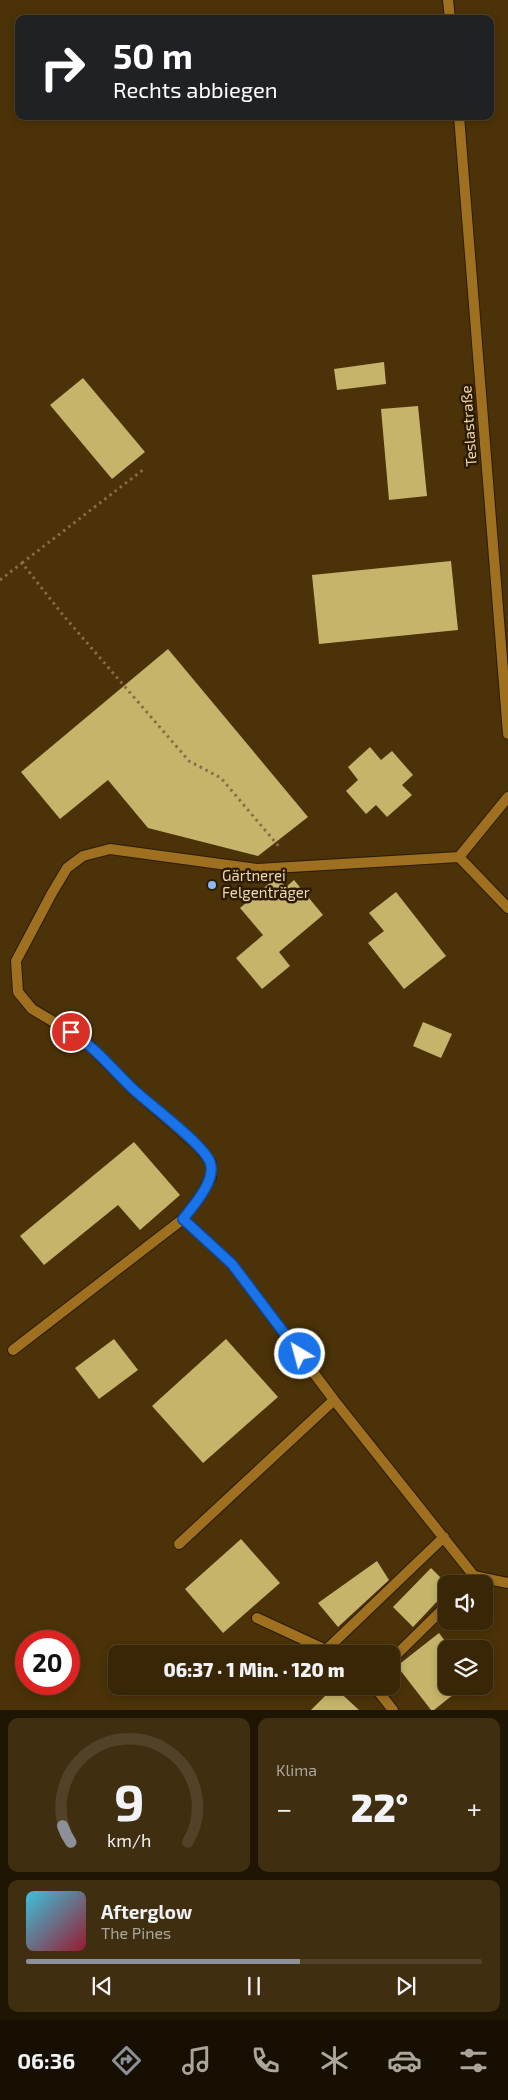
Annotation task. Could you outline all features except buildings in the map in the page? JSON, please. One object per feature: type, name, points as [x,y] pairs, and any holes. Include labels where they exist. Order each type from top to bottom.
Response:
[{"type":"street","points":[[448,0],[450,15]]},
{"type":"street","name":"Teslastraße","points":[[459,120],[508,734]]},
{"type":"street","points":[[12,1350],[183,1219],[201,1195],[211,1177],[210,1163],[200,1148],[134,1090],[84,1040],[32,1009],[18,992],[16,961],[67,868],[83,856],[110,849],[257,869],[459,857],[508,797]]},
{"type":"street","points":[[459,857],[508,908]]},
{"type":"street","points":[[183,1219],[232,1264],[334,1400],[444,1537],[468,1575]]},
{"type":"street","points":[[179,1544],[334,1400]]},
{"type":"street","points":[[257,1618],[326,1650],[444,1537]]},
{"type":"street","points":[[493,1582],[508,1583]]},
{"type":"street","points":[[400,1651],[438,1614]]},
{"type":"street","points":[[381,1695],[393,1710]]},
{"type":"path","points":[[0,580],[144,469]]},
{"type":"path","points":[[22,563],[63,615],[189,761],[221,778],[296,866]]},
{"type":"place","name":"Gärtnerei Felgenträger","points":[[212,885]]},
{"type":"route","points":[[71,1032],[84,1040],[134,1090],[200,1148],[210,1163],[211,1177],[201,1195],[183,1219],[232,1264],[300,1354]]}]
